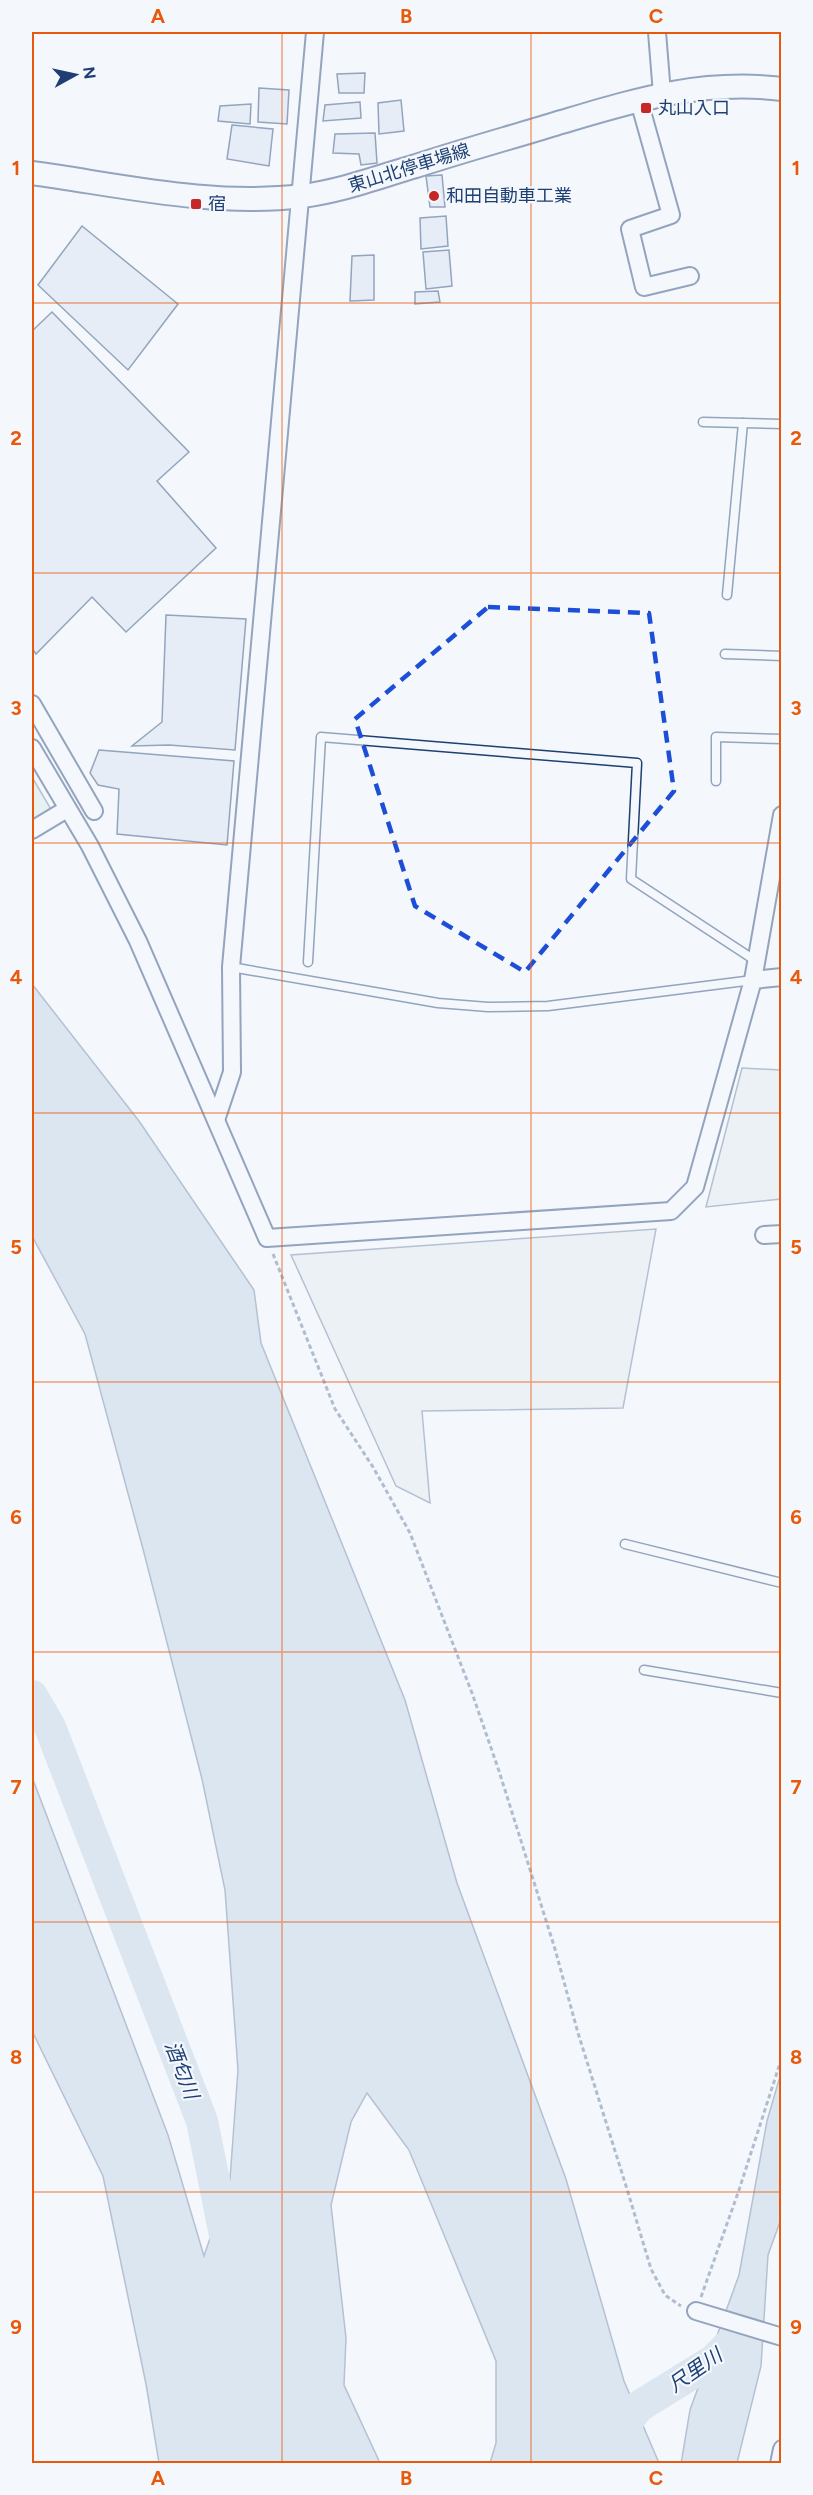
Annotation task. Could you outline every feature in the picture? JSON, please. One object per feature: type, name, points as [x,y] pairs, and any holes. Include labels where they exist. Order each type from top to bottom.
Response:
[{"type":"main road","name":"東山北停車場線","points":[[32,173],[225,200],[302,196],[355,186],[424,163],[662,94],[712,86],[752,85],[782,89]]},
{"type":"street","points":[[216,1120],[232,1072],[231,968],[315,32]]},
{"type":"street","points":[[657,32],[662,94]]},
{"type":"street","points":[[639,100],[670,215],[630,229],[644,287],[690,276]]},
{"type":"street","points":[[32,704],[94,811]]},
{"type":"street","points":[[32,748],[90,846],[138,941],[267,1238],[671,1211],[695,1187],[753,980],[782,815]]},
{"type":"street","points":[[32,830],[67,809]]},
{"type":"street","points":[[753,980],[782,977]]},
{"type":"street","points":[[764,1235],[782,1234]]},
{"type":"street","points":[[696,2311],[782,2337]]},
{"type":"street","points":[[779,2463],[782,2449]]},
{"type":"lane","points":[[703,422],[782,424]]},
{"type":"lane","points":[[727,595],[743,423]]},
{"type":"lane","points":[[725,654],[782,656]]},
{"type":"lane","points":[[716,780],[716,737],[782,739]]},
{"type":"lane","points":[[308,962],[321,738],[637,763],[631,879],[757,961]]},
{"type":"lane","points":[[231,968],[438,1003],[488,1007],[548,1006],[753,980]]},
{"type":"lane","points":[[625,1544],[782,1583]]},
{"type":"lane","points":[[644,1670],[782,1693]]},
{"type":"path","points":[[267,1238],[334,1408],[374,1467],[410,1533],[472,1694],[555,1949],[578,2033],[651,2269],[665,2295],[682,2306],[696,2311],[739,2190],[782,2057]]},
{"type":"highlighted area","points":[[488,607],[649,613],[674,791],[525,972],[415,906],[355,719]]},
{"type":"shaded area","points":[[32,777],[52,811],[32,824]]},
{"type":"shaded area","points":[[742,1068],[781,1070],[781,1199],[706,1207]]},
{"type":"shaded area","points":[[656,1229],[623,1408],[422,1411],[430,1503],[396,1486],[291,1255]]},
{"type":"water","points":[[32,984],[139,1121],[254,1290],[261,1343],[405,1700],[457,1883],[566,2179],[624,2381],[659,2463],[490,2463],[496,2443],[496,2361],[409,2150],[367,2093],[351,2122],[331,2205],[346,2338],[344,2385],[380,2463],[159,2463],[146,2384],[103,2176],[32,2031],[32,1777],[168,2135],[204,2256],[230,2179],[238,2070],[225,1890],[202,1779],[85,1334],[32,1236]]},
{"type":"water","points":[[781,2073],[781,2219],[768,2255],[761,2366],[737,2463],[681,2464],[690,2410],[739,2275],[767,2121]]},
{"type":"building","points":[[365,73],[364,93],[339,93],[337,74]]},
{"type":"building","points":[[259,88],[289,90],[287,124],[258,122]]},
{"type":"building","points":[[401,100],[404,131],[379,134],[378,103]]},
{"type":"building","points":[[360,102],[361,118],[323,121],[325,105]]},
{"type":"building","points":[[251,104],[250,124],[218,121],[220,106]]},
{"type":"building","points":[[232,125],[273,129],[269,166],[227,159]]},
{"type":"building","points":[[375,133],[377,163],[361,165],[359,154],[333,153],[335,134]]},
{"type":"building","points":[[442,175],[445,207],[430,207],[426,176]]},
{"type":"building","points":[[446,216],[448,246],[421,249],[420,218]]},
{"type":"building","points":[[82,226],[178,304],[128,370],[38,285]]},
{"type":"building","points":[[449,250],[452,286],[426,289],[423,252]]},
{"type":"building","points":[[374,255],[374,300],[350,301],[352,256]]},
{"type":"building","points":[[438,291],[440,302],[415,304],[415,292]]},
{"type":"building","points":[[52,312],[189,452],[157,481],[216,548],[126,632],[92,597],[36,654],[32,648],[32,331]]},
{"type":"building","points":[[166,615],[246,619],[235,750],[169,745],[132,746],[162,722]]},
{"type":"building","points":[[99,750],[234,761],[227,845],[117,834],[119,789],[98,785],[90,773]]},
{"type":"waterway","name":"酒匂川","points":[[32,1696],[50,1727],[202,2121],[228,2250]]},
{"type":"waterway","name":"尺里川","points":[[595,2464],[638,2407],[714,2360],[738,2336]]},
{"type":"place","name":"丸山入口","points":[[646,108]]},
{"type":"place","name":"和田自動車工業","points":[[434,196]]},
{"type":"place","name":"宿","points":[[196,204]]}]
